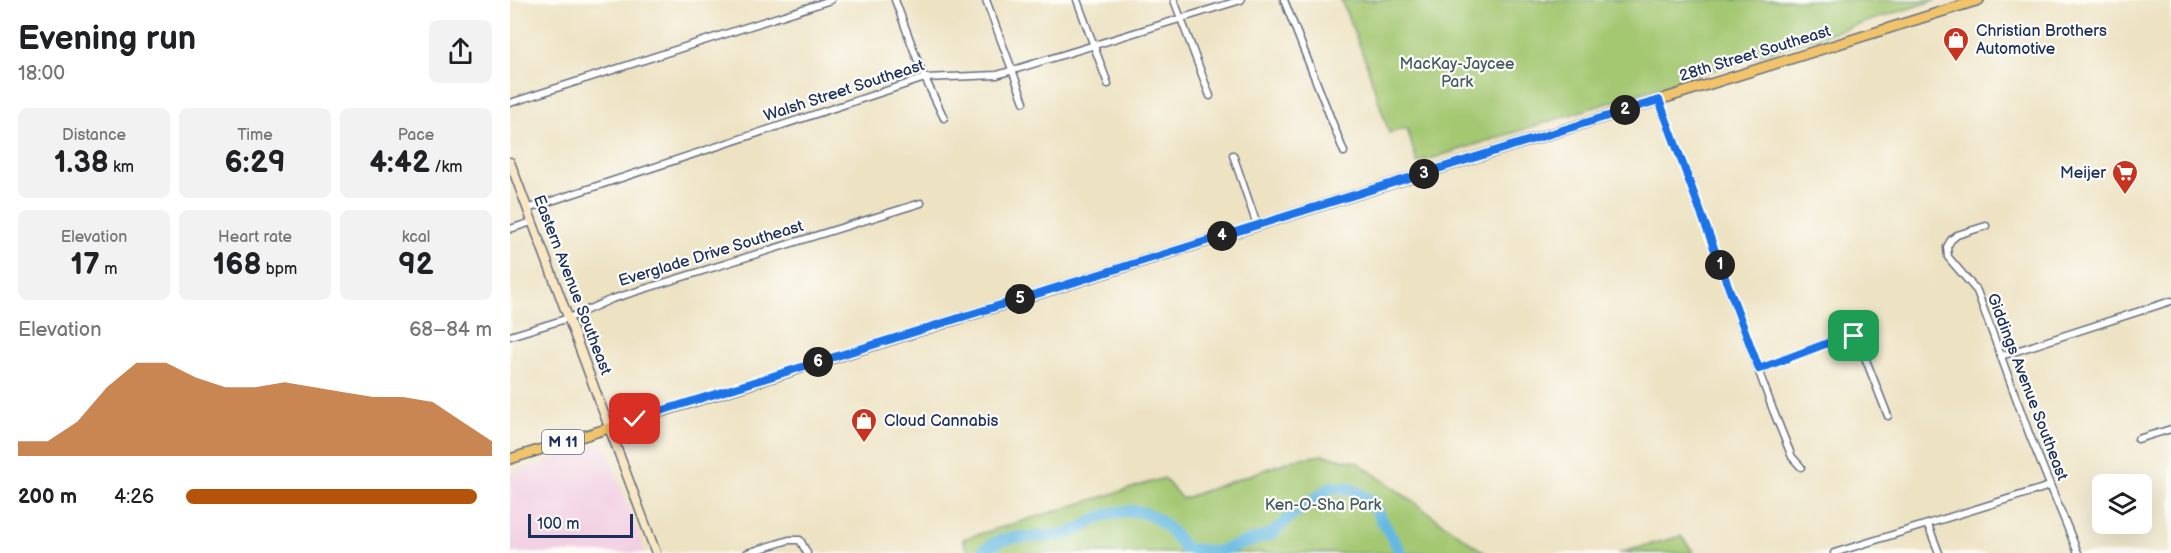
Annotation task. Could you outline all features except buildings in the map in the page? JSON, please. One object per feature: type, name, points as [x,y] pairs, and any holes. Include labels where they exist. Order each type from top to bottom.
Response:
[{"type":"main road","name":"28th Street Southeast","points":[[510,459],[1979,0]]},
{"type":"main road","name":"Eastern Avenue Southeast","points":[[510,162],[656,553]]},
{"type":"street","points":[[510,103],[831,0]]},
{"type":"street","points":[[895,0],[944,118]]},
{"type":"street","points":[[986,0],[1024,102]]},
{"type":"street","points":[[1077,0],[1108,84]]},
{"type":"street","points":[[1174,0],[1210,96]]},
{"type":"street","name":"Walsh Street Southeast","points":[[528,209],[926,78],[962,75],[985,77],[1241,0]]},
{"type":"street","points":[[1284,0],[1344,152]]},
{"type":"street","points":[[1659,100],[1792,458],[1801,467]]},
{"type":"street","points":[[1233,155],[1257,225]]},
{"type":"street","name":"Everglade Drive Southeast","points":[[510,336],[569,318],[612,299],[921,203]]},
{"type":"street","points":[[510,229],[532,222]]},
{"type":"street","name":"Giddings Avenue Southeast","points":[[1986,226],[1957,235],[1947,247],[1948,257],[1977,291],[2050,486],[2078,553]]},
{"type":"street","points":[[2001,356],[2171,302]]},
{"type":"street","points":[[1759,369],[1841,338],[1857,337],[1888,416]]},
{"type":"street","points":[[2138,439],[2171,429]]},
{"type":"street","points":[[1834,553],[2050,486]]},
{"type":"street","points":[[1928,525],[1939,553]]},
{"type":"street","points":[[747,553],[789,540],[800,540],[807,553]]},
{"type":"shaded area","points":[[594,445],[602,446],[608,452],[645,553],[510,553],[510,474]]},
{"type":"green space","name":"MacKay-Jaycee Park","points":[[1341,0],[1936,0],[1417,163],[1407,128],[1389,133],[1365,59]]},
{"type":"green space","name":"Ken-O-Sha Park","points":[[1323,455],[1357,462],[1485,553],[969,553],[963,539],[1164,478],[1182,499],[1295,459]]},
{"type":"green space","points":[[1681,536],[1694,553],[1619,553]]},
{"type":"waterway","points":[[981,553],[990,545],[1011,538],[1069,533],[1098,518],[1125,511],[1137,511],[1158,519],[1176,536],[1184,548],[1216,552],[1272,534],[1293,514],[1332,487],[1351,489],[1370,500],[1401,553]]},
{"type":"place","name":"Christian Brothers Automotive","points":[[1956,63]]},
{"type":"place","name":"Meijer","points":[[2125,196]]},
{"type":"place","name":"Cloud Cannabis","points":[[864,444]]},
{"type":"route","points":[[635,419],[1659,100],[1759,369],[1841,338],[1854,336]]}]
